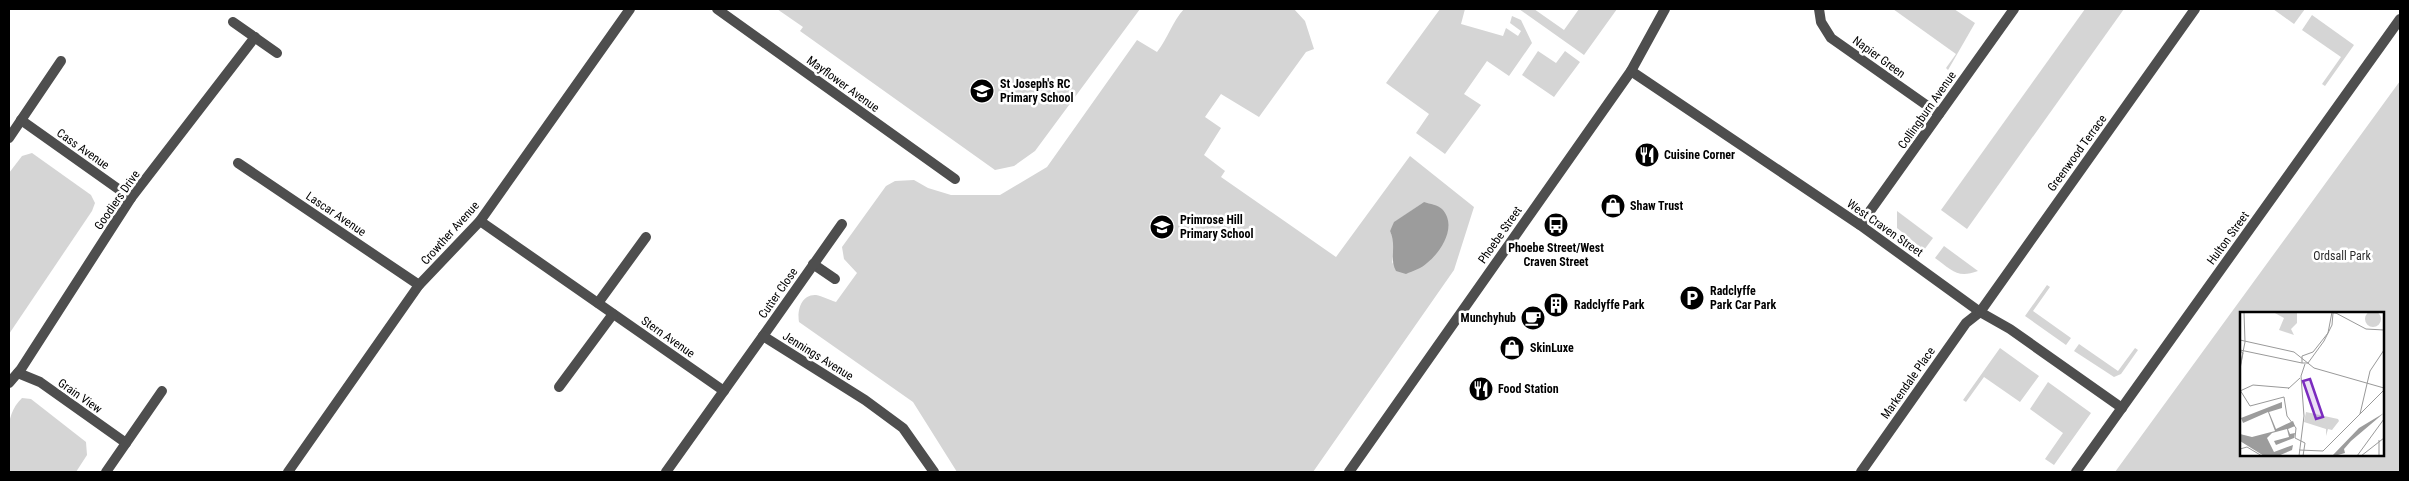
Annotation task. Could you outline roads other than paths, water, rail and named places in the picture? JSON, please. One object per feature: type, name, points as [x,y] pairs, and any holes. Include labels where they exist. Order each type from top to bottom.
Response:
[{"type":"street","name":"Crowther Avenue","points":[[288,472],[418,285],[480,221],[630,9]]},
{"type":"street","name":"Mayflower Avenue","points":[[717,9],[955,179]]},
{"type":"street","name":"Phoebe Street","points":[[1349,472],[1631,71],[1665,9]]},
{"type":"street","name":"Napier Green","points":[[1819,9],[1821,22],[1831,38],[1939,114]]},
{"type":"street","name":"Collingburn Avenue","points":[[1860,225],[2014,9]]},
{"type":"street","name":"Greenwood Terrace","points":[[1980,312],[2195,9]]},
{"type":"street","name":"Hulton Street","points":[[2076,472],[2400,19]]},
{"type":"street","points":[[234,22],[277,53]]},
{"type":"street","name":"Goodiers Drive","points":[[9,383],[18,373],[131,198],[255,37]]},
{"type":"street","points":[[9,138],[61,61]]},
{"type":"street","name":"West Craven Street","points":[[1631,71],[1860,225],[1980,312],[2010,329],[2122,408]]},
{"type":"street","name":"Cass Avenue","points":[[21,120],[131,198]]},
{"type":"street","name":"Lascar Avenue","points":[[238,163],[418,285]]},
{"type":"street","name":"Stern Avenue","points":[[480,221],[724,391]]},
{"type":"street","name":"Cutter Close","points":[[762,336],[842,224]]},
{"type":"street","points":[[598,304],[646,237]]},
{"type":"street","name":"Cutter Close","points":[[813,264],[836,279]]},
{"type":"street","name":"Markendale Place","points":[[1861,472],[1966,323],[1980,312]]},
{"type":"street","points":[[559,387],[613,314]]},
{"type":"street","name":"Jennings Avenue","points":[[666,472],[762,336],[865,400],[903,428],[934,472]]},
{"type":"street","name":"Grain View","points":[[18,373],[40,382],[126,443]]},
{"type":"street","points":[[106,472],[162,391]]},
{"type":"place","name":"St Joseph's RC Primary School","points":[[982,91]]},
{"type":"place","name":"Cuisine Corner","points":[[1647,155]]},
{"type":"place","name":"Shaw Trust","points":[[1613,206]]},
{"type":"place","name":"Phoebe Street/West Craven Street","points":[[1556,225]]},
{"type":"place","name":"Primrose Hill Primary School","points":[[1162,227]]},
{"type":"place","name":"Radclyffe Park Car Park","points":[[1692,298]]},
{"type":"place","name":"Radclyffe Park","points":[[1556,305]]},
{"type":"place","name":"Munchyhub","points":[[1533,318]]},
{"type":"place","name":"SkinLuxe","points":[[1512,348]]},
{"type":"place","name":"Food Station","points":[[1481,389]]},
{"type":"park label","name":"Ordsall Park","points":[[2342,256]]}]
